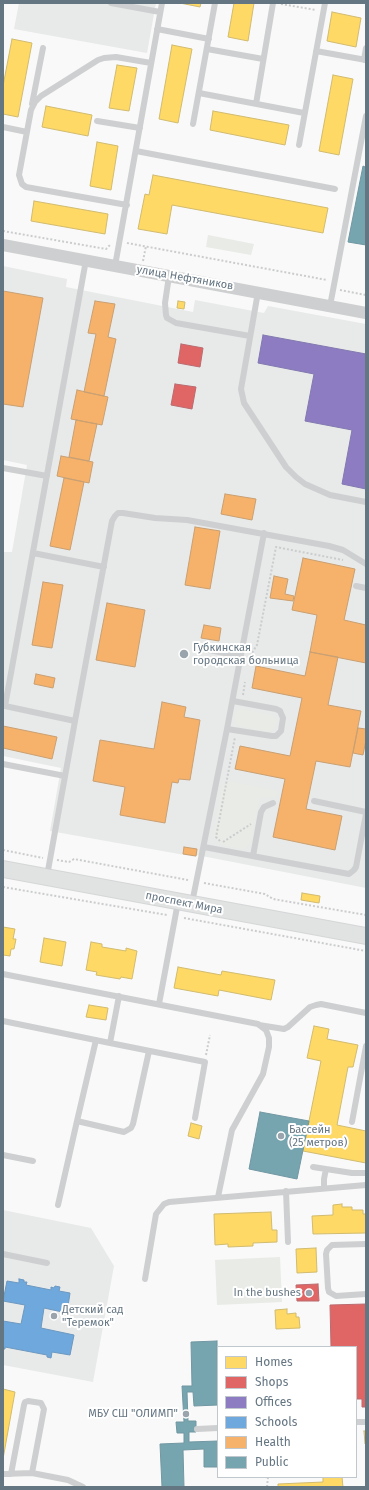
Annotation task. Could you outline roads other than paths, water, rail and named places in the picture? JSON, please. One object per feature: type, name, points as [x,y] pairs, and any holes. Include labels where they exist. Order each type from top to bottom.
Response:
[{"type":"main road","name":"проспект Мира","points":[[3,870],[47,877],[182,907],[366,936]]},
{"type":"street","name":"улица Нефтяников","points":[[3,245],[366,312]]},
{"type":"lane","points":[[111,3],[160,12]]},
{"type":"lane","points":[[115,266],[162,3]]},
{"type":"lane","points":[[193,124],[215,3]]},
{"type":"lane","points":[[256,104],[273,3]]},
{"type":"lane","points":[[299,145],[325,3]]},
{"type":"lane","points":[[157,29],[209,39]]},
{"type":"lane","points":[[43,48],[19,175],[22,184],[26,187],[127,205]]},
{"type":"lane","points":[[207,48],[264,59]]},
{"type":"lane","points":[[316,51],[365,60],[366,48]]},
{"type":"lane","points":[[31,110],[35,102],[46,92],[98,60],[116,57],[151,63]]},
{"type":"lane","points":[[199,93],[304,113]]},
{"type":"lane","points":[[330,306],[366,116]]},
{"type":"lane","points":[[97,121],[140,128]]},
{"type":"lane","points":[[3,127],[27,132]]},
{"type":"lane","points":[[136,151],[335,189]]},
{"type":"lane","points":[[75,721],[4,706],[86,260]]},
{"type":"lane","points":[[169,276],[165,302],[167,318],[176,322],[250,336]]},
{"type":"lane","points":[[258,292],[240,389],[244,403],[286,467],[305,484],[330,495],[366,502]]},
{"type":"lane","points":[[3,468],[47,476]]},
{"type":"lane","points":[[47,877],[112,520],[118,513],[123,512],[155,518],[187,520],[264,533],[344,550],[366,564]]},
{"type":"lane","points":[[159,1004],[182,907],[197,881],[233,701],[240,656],[264,533]]},
{"type":"lane","points":[[33,553],[104,567]]},
{"type":"lane","points":[[356,586],[366,588]]},
{"type":"lane","points":[[204,649],[240,656]]},
{"type":"lane","points":[[227,729],[272,736],[276,736],[281,730],[283,718],[280,711],[233,701]]},
{"type":"lane","points":[[3,764],[65,776]]},
{"type":"lane","points":[[204,847],[349,874],[356,867],[366,813],[314,801]]},
{"type":"lane","points":[[253,856],[261,812],[264,807],[273,803]]},
{"type":"lane","points":[[3,974],[284,1029],[310,1007],[321,1004],[366,1013]]},
{"type":"lane","points":[[110,1043],[119,996]]},
{"type":"lane","points":[[3,1021],[205,1062],[195,1118]]},
{"type":"lane","points":[[218,1197],[232,1130],[263,1074],[269,1047],[269,1038],[266,1030],[258,1024]]},
{"type":"lane","points":[[58,1205],[96,1040]]},
{"type":"lane","points":[[352,1122],[366,1046]]},
{"type":"lane","points":[[77,1121],[124,1132],[131,1128],[149,1051]]},
{"type":"lane","points":[[3,1156],[33,1161]]},
{"type":"lane","points":[[313,1167],[352,1173],[366,1173]]},
{"type":"lane","points":[[324,1188],[326,1169]]},
{"type":"lane","points":[[145,1279],[156,1214],[164,1204],[169,1202],[218,1197],[366,1184]]},
{"type":"lane","points":[[286,1191],[288,1242]]},
{"type":"lane","points":[[366,1244],[332,1245],[329,1247],[326,1254],[329,1292],[336,1296],[366,1294]]},
{"type":"lane","points":[[3,1254],[48,1263]]},
{"type":"lane","points":[[12,1474],[24,1405],[25,1402],[28,1401],[41,1403],[44,1409],[32,1473]]},
{"type":"lane","points":[[197,1428],[217,1428]]},
{"type":"lane","points":[[3,1474],[32,1473],[68,1480],[83,1487]]},
{"type":"place","name":"Губкинская городская больница","points":[[184,654]]},
{"type":"place","name":"Бассейн (25 метров)","points":[[281,1136]]},
{"type":"place","name":"In the bushes","points":[[309,1293]]},
{"type":"place","name":"Детский сад \"Теремок\"","points":[[54,1316]]},
{"type":"place","name":"МБУ СШ \"ОЛИМП\"","points":[[186,1414]]}]
